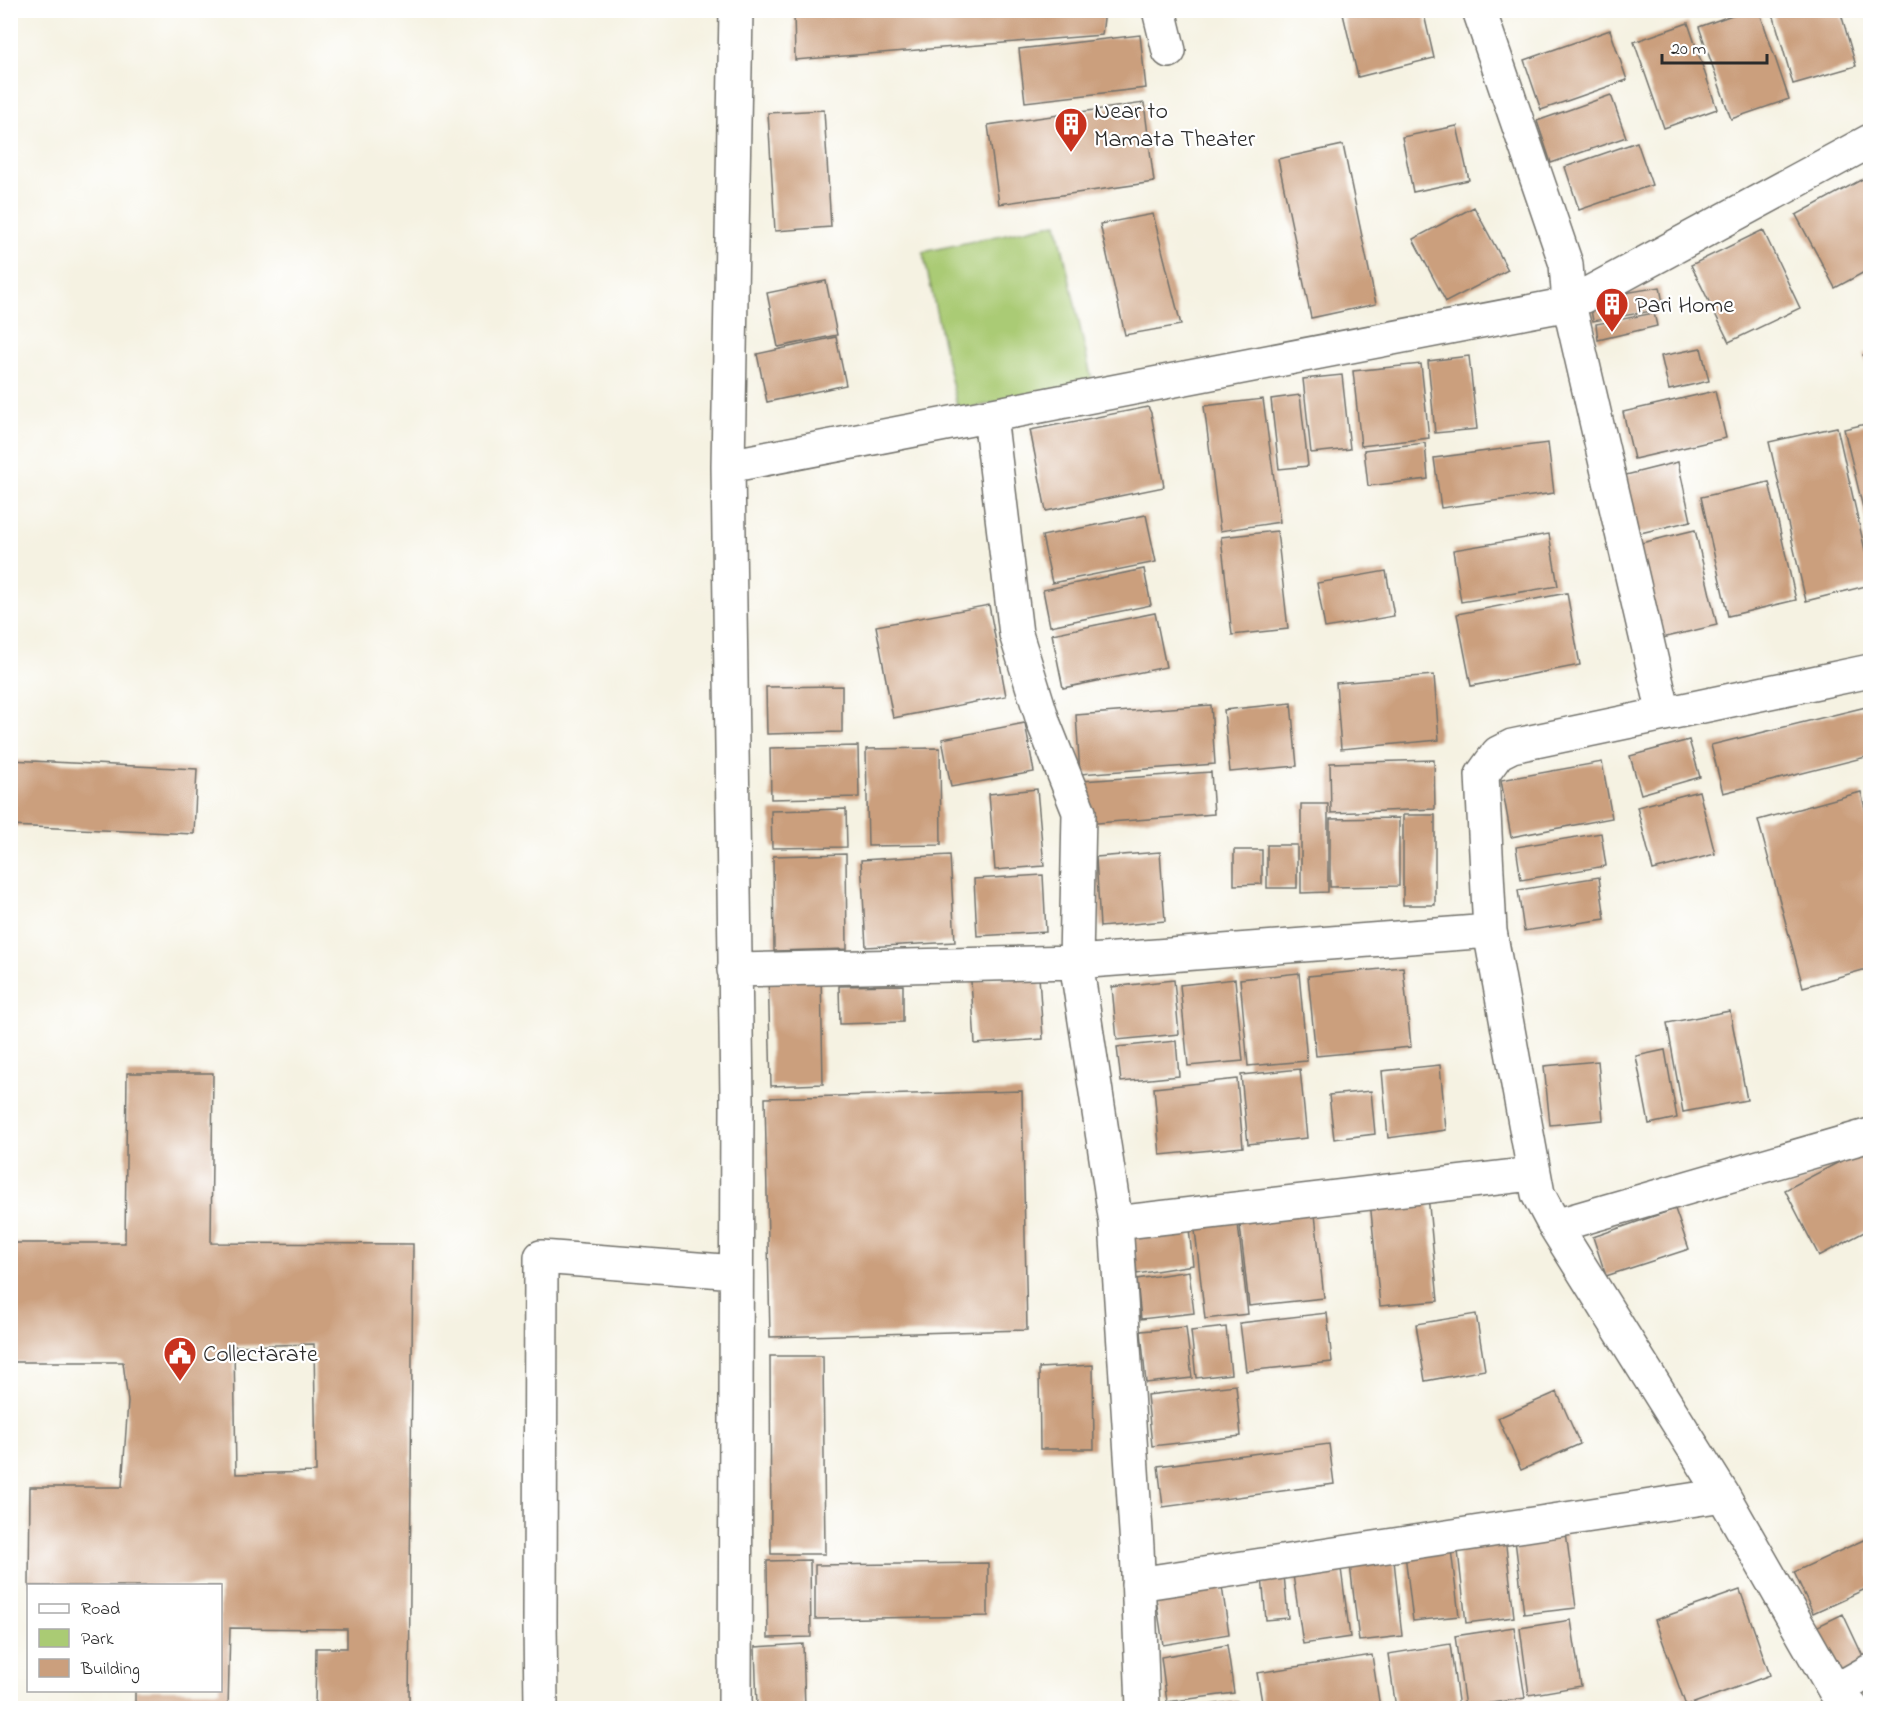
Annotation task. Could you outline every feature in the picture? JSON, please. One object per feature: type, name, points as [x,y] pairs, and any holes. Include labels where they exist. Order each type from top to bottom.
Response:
[{"type":"street","points":[[735,1708],[736,1272],[728,466],[736,10]]},
{"type":"street","points":[[1159,10],[1169,51]]},
{"type":"street","points":[[1479,10],[1566,264],[1569,304],[1664,714]]},
{"type":"street","points":[[728,466],[1569,304],[1870,141]]},
{"type":"street","points":[[990,416],[1016,634],[1044,724],[1079,812],[1076,962],[1116,1223],[1138,1584],[1143,1708]]},
{"type":"street","points":[[1870,670],[1512,746],[1498,753],[1482,775],[1490,931],[1538,1194],[1555,1226],[1723,1495],[1844,1700],[1870,1671]]},
{"type":"street","points":[[734,970],[1076,962],[1490,931]]},
{"type":"street","points":[[1555,1226],[1870,1135]]},
{"type":"street","points":[[1116,1223],[1533,1174]]},
{"type":"street","points":[[542,1708],[540,1622],[541,1257],[736,1272]]},
{"type":"street","points":[[1138,1584],[1723,1495]]},
{"type":"green space","points":[[1057,223],[1092,381],[958,411],[923,252]]},
{"type":"building","points":[[794,10],[1105,10],[1102,35],[795,60]]},
{"type":"building","points":[[1355,10],[1423,10],[1434,58],[1358,77],[1343,14]]},
{"type":"building","points":[[1746,10],[1759,10],[1789,99],[1731,119],[1699,27]]},
{"type":"building","points":[[1772,10],[1840,10],[1856,66],[1793,84]]},
{"type":"building","points":[[1688,23],[1717,109],[1664,128],[1634,42]]},
{"type":"building","points":[[1610,30],[1627,80],[1541,110],[1524,60]]},
{"type":"building","points":[[1140,35],[1146,88],[1025,102],[1019,49]]},
{"type":"building","points":[[1611,95],[1626,137],[1551,163],[1537,121]]},
{"type":"building","name":"Near to Mamata Theater","points":[[1144,103],[1154,182],[999,204],[988,125]]},
{"type":"building","points":[[824,110],[831,227],[775,231],[768,113]]},
{"type":"building","points":[[1457,126],[1469,180],[1413,192],[1402,137]]},
{"type":"building","points":[[1637,142],[1652,185],[1579,210],[1565,167]]},
{"type":"building","points":[[1343,145],[1376,304],[1311,318],[1278,159]]},
{"type":"building","points":[[1870,175],[1870,269],[1835,288],[1796,215]]},
{"type":"building","points":[[1474,207],[1508,270],[1446,302],[1413,239]]},
{"type":"building","points":[[1153,214],[1181,325],[1125,335],[1100,224]]},
{"type":"building","points":[[1763,230],[1800,308],[1729,342],[1691,265]]},
{"type":"building","points":[[826,281],[837,335],[778,347],[767,293]]},
{"type":"building","points":[[1660,287],[1664,309],[1593,321],[1589,299]]},
{"type":"building","name":"Pari Home","points":[[1654,313],[1657,326],[1598,340],[1596,324]]},
{"type":"building","points":[[836,337],[846,385],[767,402],[757,354]]},
{"type":"building","points":[[1701,348],[1709,381],[1669,390],[1661,356]]},
{"type":"building","points":[[1870,351],[1870,368],[1863,355]]},
{"type":"building","points":[[1469,356],[1477,429],[1435,433],[1428,361]]},
{"type":"building","points":[[1421,364],[1429,438],[1361,446],[1353,371]]},
{"type":"building","points":[[1342,375],[1350,449],[1311,453],[1303,379]]},
{"type":"building","points":[[1715,391],[1726,438],[1634,459],[1623,412]]},
{"type":"building","points":[[1300,395],[1308,466],[1279,469],[1271,399]]},
{"type":"building","points":[[1263,399],[1280,522],[1220,531],[1204,406]]},
{"type":"building","points":[[1148,407],[1164,487],[1046,511],[1030,430]]},
{"type":"building","points":[[1870,423],[1870,537],[1844,429]]},
{"type":"building","points":[[1837,427],[1870,572],[1870,585],[1806,601],[1769,442]]},
{"type":"building","points":[[1425,443],[1428,479],[1368,486],[1364,450]]},
{"type":"building","points":[[1548,443],[1554,493],[1441,508],[1434,458]]},
{"type":"building","points":[[1678,462],[1691,521],[1632,535],[1618,477]]},
{"type":"building","points":[[1769,482],[1796,600],[1728,616],[1701,497]]},
{"type":"building","points":[[1146,515],[1156,562],[1052,583],[1042,536]]},
{"type":"building","points":[[1695,530],[1717,625],[1654,640],[1633,545]]},
{"type":"building","points":[[1277,531],[1288,629],[1232,635],[1221,537]]},
{"type":"building","points":[[1549,534],[1558,586],[1461,602],[1453,550]]},
{"type":"building","points":[[1144,569],[1151,605],[1050,626],[1043,590]]},
{"type":"building","points":[[1386,571],[1394,616],[1325,628],[1317,583]]},
{"type":"building","points":[[1567,593],[1580,665],[1471,686],[1457,614]]},
{"type":"building","points":[[989,605],[1006,696],[893,718],[876,626]]},
{"type":"building","points":[[1155,613],[1166,667],[1063,688],[1052,634]]},
{"type":"building","points":[[1434,675],[1439,740],[1341,749],[1336,683]]},
{"type":"building","points":[[842,686],[842,732],[767,734],[766,687]]},
{"type":"building","points":[[1291,703],[1297,766],[1230,772],[1224,710]]},
{"type":"building","points":[[1211,705],[1215,764],[1080,774],[1076,715]]},
{"type":"building","points":[[1870,706],[1870,756],[1723,793],[1711,745]]},
{"type":"building","points":[[1025,723],[1034,772],[951,787],[942,739]]},
{"type":"building","points":[[1689,740],[1700,777],[1641,794],[1630,756]]},
{"type":"building","points":[[858,746],[859,797],[771,799],[770,748]]},
{"type":"building","points":[[940,748],[941,845],[868,846],[866,749]]},
{"type":"building","points":[[10,760],[197,769],[194,834],[10,826]]},
{"type":"building","points":[[1434,760],[1435,809],[1331,813],[1330,763]]},
{"type":"building","points":[[1602,762],[1612,818],[1511,837],[1501,780]]},
{"type":"building","points":[[1211,772],[1214,814],[1084,824],[1082,781]]},
{"type":"building","points":[[1037,789],[1044,866],[995,870],[989,794]]},
{"type":"building","points":[[1699,791],[1715,854],[1653,870],[1637,807]]},
{"type":"building","points":[[1861,792],[1870,828],[1870,968],[1803,987],[1758,820]]},
{"type":"building","points":[[1301,804],[1328,804],[1328,892],[1301,893]]},
{"type":"building","points":[[846,809],[847,847],[772,848],[771,811]]},
{"type":"building","points":[[1403,815],[1435,815],[1435,905],[1403,905]]},
{"type":"building","points":[[1399,818],[1399,886],[1330,887],[1330,819]]},
{"type":"building","points":[[1601,833],[1606,866],[1521,880],[1516,847]]},
{"type":"building","points":[[1267,845],[1297,845],[1297,888],[1267,888]]},
{"type":"building","points":[[1234,850],[1262,850],[1262,884],[1234,885]]},
{"type":"building","points":[[1160,852],[1165,921],[1100,927],[1096,857]]},
{"type":"building","points":[[846,854],[847,949],[774,951],[773,856]]},
{"type":"building","points":[[950,855],[955,942],[866,947],[861,860]]},
{"type":"building","points":[[1043,875],[1046,932],[977,936],[974,879]]},
{"type":"building","points":[[1599,877],[1605,919],[1524,931],[1518,890]]},
{"type":"building","points":[[1403,967],[1411,1047],[1316,1056],[1308,976]]},
{"type":"building","points":[[821,971],[823,1084],[771,1086],[768,972]]},
{"type":"building","points":[[1299,973],[1307,1061],[1248,1066],[1240,979]]},
{"type":"building","points":[[1039,976],[1043,1039],[975,1044],[971,981]]},
{"type":"building","points":[[1235,979],[1243,1061],[1188,1066],[1180,985]]},
{"type":"building","points":[[1174,980],[1179,1034],[1117,1040],[1112,987]]},
{"type":"building","points":[[903,985],[903,1022],[840,1024],[839,986]]},
{"type":"building","points":[[1730,1011],[1747,1100],[1683,1112],[1667,1023]]},
{"type":"building","points":[[1176,1041],[1179,1076],[1121,1082],[1117,1047]]},
{"type":"building","points":[[1665,1050],[1677,1118],[1649,1124],[1636,1056]]},
{"type":"building","points":[[1598,1061],[1603,1120],[1550,1125],[1544,1066]]},
{"type":"building","points":[[1440,1065],[1446,1130],[1388,1138],[1382,1071]]},
{"type":"building","points":[[1300,1069],[1307,1138],[1248,1144],[1241,1075]]},
{"type":"building","name":"Collectarate","points":[[127,1073],[213,1073],[211,1243],[413,1244],[409,1708],[315,1708],[316,1648],[347,1648],[347,1629],[230,1628],[228,1708],[135,1708],[135,1692],[222,1692],[222,1584],[29,1584],[30,1487],[122,1487],[128,1402],[123,1362],[10,1362],[10,1243],[125,1243]],"holes":[[[314,1344],[316,1472],[236,1474],[234,1346]]]},
{"type":"building","points":[[1237,1079],[1243,1147],[1160,1155],[1154,1088]]},
{"type":"building","points":[[1022,1091],[1027,1330],[770,1337],[765,1098]]},
{"type":"building","points":[[1371,1091],[1375,1134],[1334,1139],[1329,1095]]},
{"type":"building","points":[[1868,1147],[1870,1152],[1870,1229],[1819,1256],[1785,1190]]},
{"type":"building","points":[[1428,1195],[1438,1301],[1380,1306],[1370,1201]]},
{"type":"building","points":[[1314,1205],[1324,1298],[1249,1306],[1239,1216]]},
{"type":"building","points":[[1675,1209],[1689,1249],[1606,1276],[1593,1237]]},
{"type":"building","points":[[1237,1215],[1248,1314],[1205,1319],[1194,1221]]},
{"type":"building","points":[[1188,1220],[1193,1265],[1137,1274],[1132,1226]]},
{"type":"building","points":[[1189,1271],[1194,1313],[1141,1319],[1137,1279]]},
{"type":"building","points":[[1327,1313],[1332,1362],[1246,1371],[1240,1323]]},
{"type":"building","points":[[1476,1314],[1485,1370],[1425,1381],[1416,1324]]},
{"type":"building","points":[[1186,1327],[1192,1378],[1146,1383],[1141,1331]]},
{"type":"building","points":[[1226,1327],[1231,1374],[1196,1378],[1191,1331]]},
{"type":"building","points":[[770,1356],[823,1356],[825,1554],[771,1554]]},
{"type":"building","points":[[1093,1365],[1094,1449],[1040,1449],[1039,1368]]},
{"type":"building","points":[[1236,1385],[1241,1436],[1152,1446],[1147,1395]]},
{"type":"building","points":[[1557,1392],[1580,1444],[1521,1470],[1498,1418]]},
{"type":"building","points":[[1329,1444],[1334,1484],[1163,1507],[1158,1466]]},
{"type":"building","points":[[1565,1525],[1576,1608],[1524,1614],[1514,1532]]},
{"type":"building","points":[[1505,1537],[1514,1617],[1466,1623],[1457,1542]]},
{"type":"building","points":[[1870,1537],[1870,1587],[1813,1613],[1794,1572]]},
{"type":"building","points":[[1450,1541],[1459,1616],[1413,1621],[1404,1546]]},
{"type":"building","points":[[1393,1551],[1402,1636],[1359,1641],[1349,1556]]},
{"type":"building","points":[[810,1560],[811,1637],[768,1638],[767,1561]]},
{"type":"building","points":[[1340,1561],[1350,1637],[1303,1644],[1292,1568]]},
{"type":"building","points":[[988,1563],[988,1616],[815,1619],[815,1565]]},
{"type":"building","points":[[1283,1564],[1288,1618],[1266,1620],[1261,1566]]},
{"type":"building","points":[[1220,1573],[1229,1634],[1163,1645],[1154,1585]]},
{"type":"building","points":[[1740,1590],[1770,1675],[1686,1706],[1655,1620]]},
{"type":"building","points":[[1843,1614],[1867,1665],[1841,1678],[1816,1627]]},
{"type":"building","points":[[1571,1620],[1581,1686],[1529,1695],[1520,1628]]},
{"type":"building","points":[[1514,1627],[1525,1698],[1465,1707],[1455,1636]]},
{"type":"building","points":[[803,1644],[805,1708],[757,1708],[755,1647]]},
{"type":"building","points":[[1450,1644],[1459,1708],[1396,1708],[1388,1654]]},
{"type":"building","points":[[1227,1645],[1234,1693],[1167,1702],[1161,1657]]},
{"type":"building","points":[[1372,1655],[1380,1708],[1263,1708],[1257,1673]]},
{"type":"building","points":[[1237,1701],[1238,1708],[1202,1708],[1202,1706]]},
{"type":"place","name":"Near to Mamata Theater","points":[[1071,153]]},
{"type":"place","name":"Pari Home","points":[[1612,333]]},
{"type":"place","name":"Collectarate","points":[[180,1382]]}]
